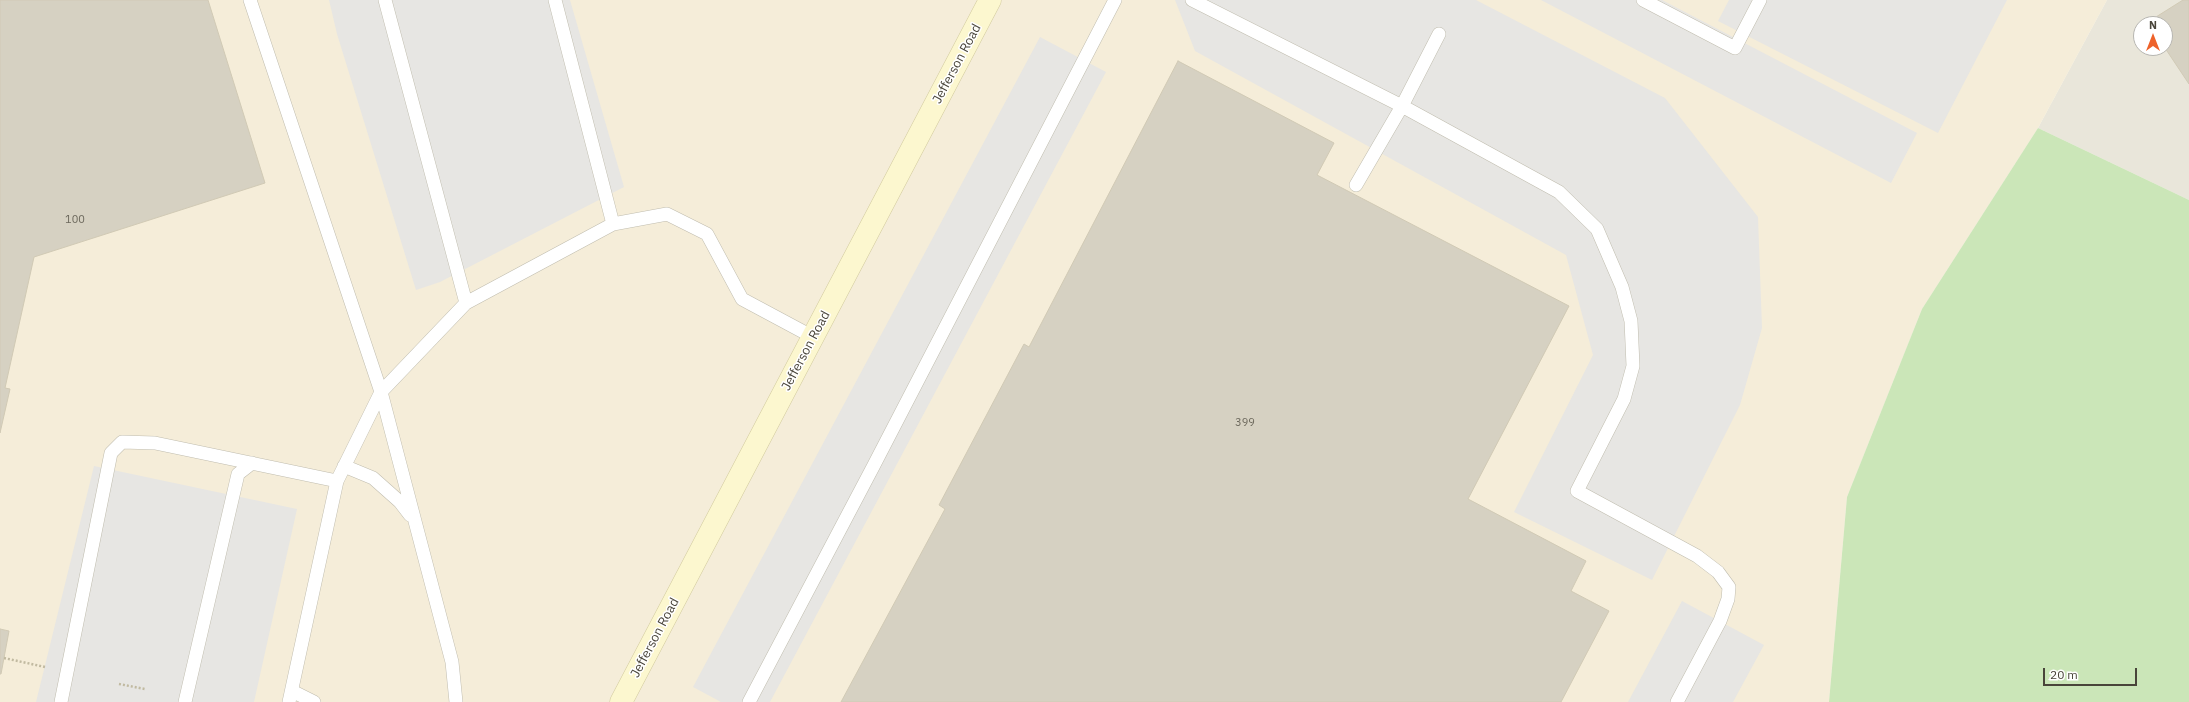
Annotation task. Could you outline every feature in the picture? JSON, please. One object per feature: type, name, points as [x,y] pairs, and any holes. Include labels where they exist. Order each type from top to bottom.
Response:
[{"type":"main road","name":"Jefferson Road","points":[[621,702],[990,0]]},
{"type":"lane","points":[[250,0],[381,392],[452,662],[456,702]]},
{"type":"lane","points":[[385,0],[466,303]]},
{"type":"lane","points":[[555,0],[613,224]]},
{"type":"lane","points":[[749,702],[1115,0]]},
{"type":"lane","points":[[1192,0],[1402,106],[1559,192],[1597,229],[1622,287],[1626,300],[1631,320],[1633,366],[1624,399],[1577,491],[1697,556],[1718,572],[1729,587],[1728,599],[1720,621],[1677,702]]},
{"type":"lane","points":[[1643,0],[1735,48],[1760,0]]},
{"type":"lane","points":[[1356,184],[1402,106],[1439,34]]},
{"type":"lane","points":[[314,702],[291,696],[337,482],[381,392],[466,303],[613,224],[666,214],[707,234],[742,299],[813,337]]},
{"type":"lane","points":[[61,702],[111,453],[122,442],[155,443],[337,482]]},
{"type":"lane","points":[[185,702],[238,474],[252,463]]},
{"type":"lane","points":[[344,466],[373,478],[400,502],[414,521]]},
{"type":"path","points":[[4,658],[49,668]]},
{"type":"path","points":[[119,684],[145,689]]},
{"type":"shaded area","points":[[0,0],[2107,0],[2038,128],[1922,309],[1847,497],[1829,702],[0,702]]},
{"type":"shaded area","points":[[329,0],[570,0],[624,187],[440,282],[416,290],[337,34]]},
{"type":"shaded area","points":[[1175,0],[1476,0],[1665,98],[1758,217],[1762,328],[1740,405],[1652,580],[1514,512],[1593,355],[1566,255],[1195,51]]},
{"type":"shaded area","points":[[1541,0],[1662,0],[1917,133],[1891,183]]},
{"type":"shaded area","points":[[1729,0],[2007,0],[1938,133],[1718,21]]},
{"type":"shaded area","points":[[2107,0],[2189,0],[2189,200],[2038,128]]},
{"type":"shaded area","points":[[1040,37],[1106,72],[770,702],[721,702],[693,687]]},
{"type":"shaded area","points":[[94,466],[297,509],[254,702],[36,702]]},
{"type":"shaded area","points":[[1682,601],[1764,645],[1733,702],[1628,702]]},
{"type":"green space","points":[[2038,128],[2189,200],[2189,702],[1829,702],[1847,497],[1922,309]]},
{"type":"building","points":[[0,0],[208,0],[265,183],[34,257],[5,388],[10,389],[0,433]]},
{"type":"building","points":[[2183,0],[2189,0],[2189,84],[2170,56],[2173,56],[2173,16],[2158,16]]},
{"type":"building","points":[[1178,61],[1334,143],[1317,175],[1569,306],[1468,499],[1586,561],[1571,591],[1609,611],[1561,702],[841,702],[945,509],[939,505],[1024,344],[1029,347]]},
{"type":"building","points":[[0,629],[9,631],[1,674],[0,674]]}]
